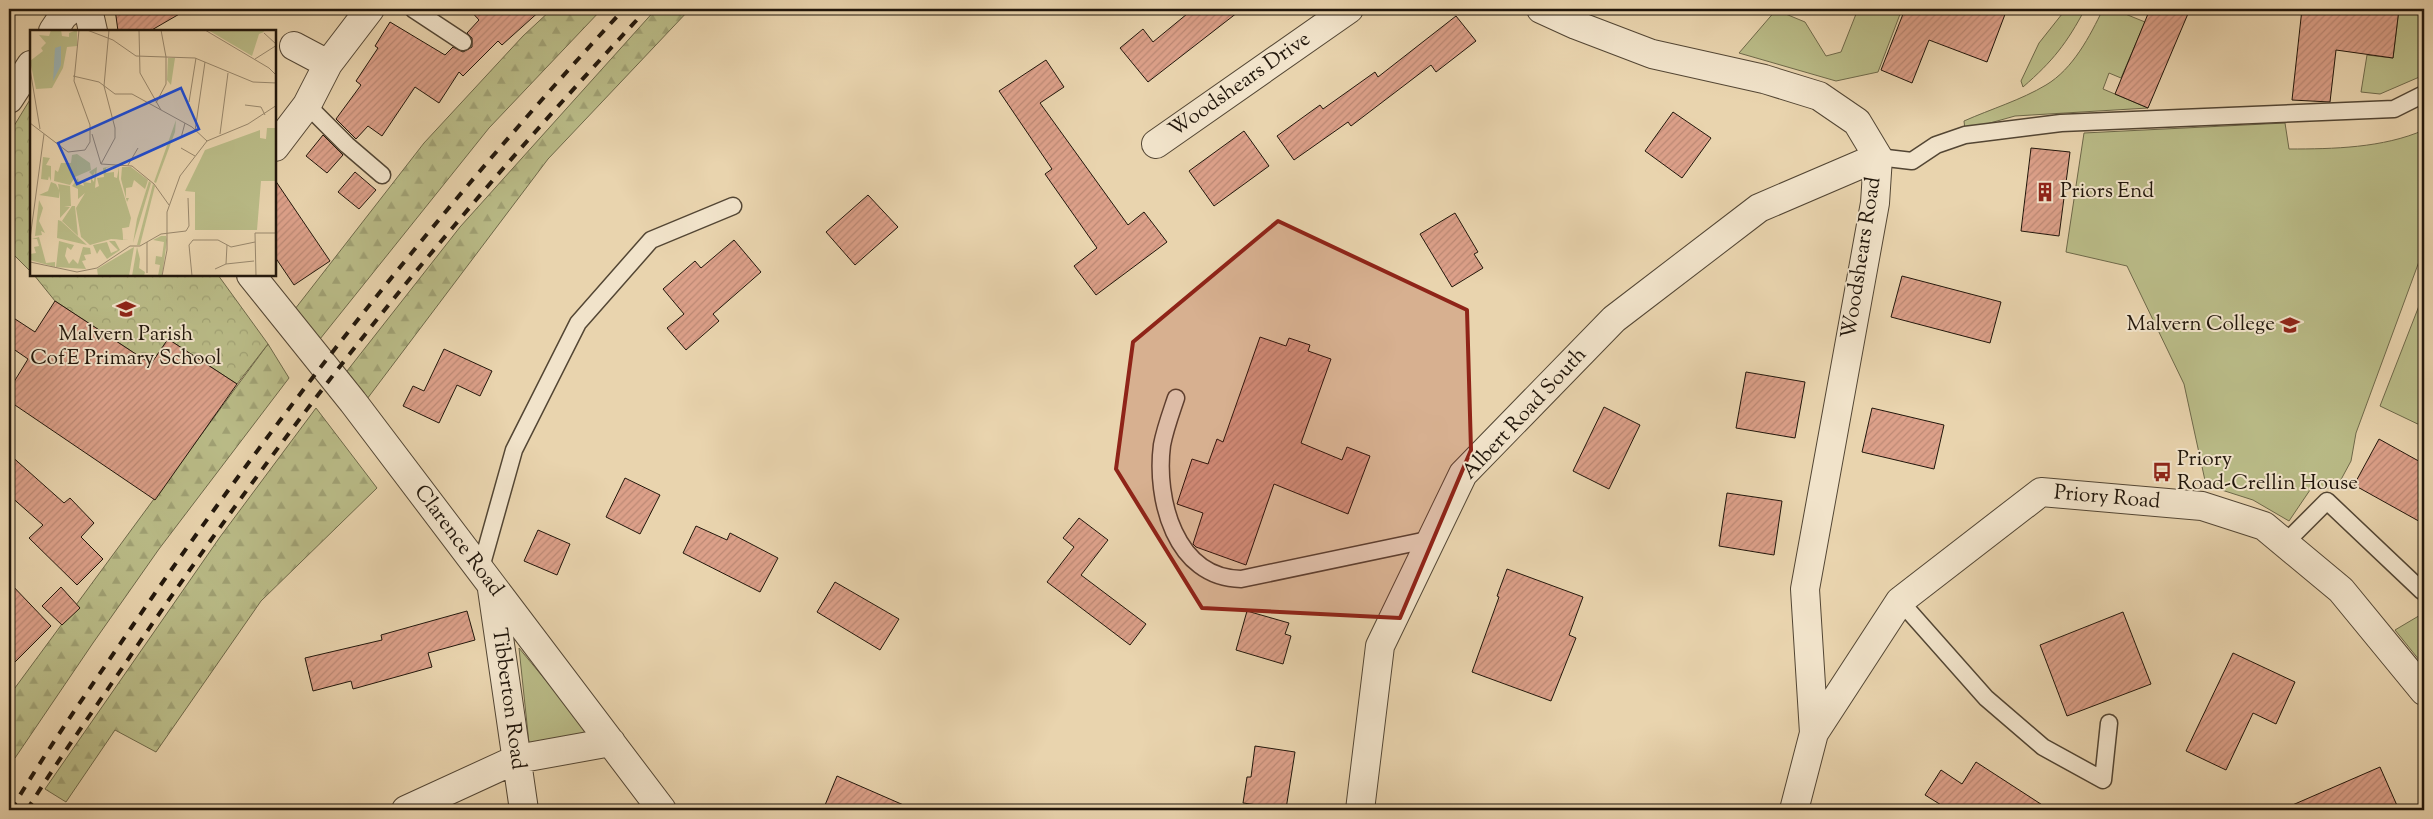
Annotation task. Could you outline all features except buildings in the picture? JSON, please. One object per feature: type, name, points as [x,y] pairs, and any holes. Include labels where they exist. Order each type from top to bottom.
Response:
[{"type":"street","points":[[54,30],[63,16],[71,9]]},
{"type":"street","points":[[88,9],[93,30]]},
{"type":"street","points":[[276,147],[307,106],[328,64],[370,9]]},
{"type":"street","name":"Woodshears Drive","points":[[1156,144],[1349,9]]},
{"type":"street","name":"Woodshears Road","points":[[1541,9],[1576,25],[1652,54],[1764,79],[1819,96],[1857,122],[1878,156],[1874,204],[1805,589],[1814,733]]},
{"type":"street","points":[[294,46],[328,64]]},
{"type":"street","points":[[9,99],[30,67]]},
{"type":"street","name":"Albert Road South","points":[[1360,810],[1380,646],[1464,474],[1614,319],[1758,208],[1878,156]]},
{"type":"street","name":"Clarence Road","points":[[252,276],[353,402],[662,810]]},
{"type":"street","name":"Priory Road","points":[[1794,810],[1814,733],[1900,601],[2041,492],[2202,506],[2264,526],[2341,590],[2424,691]]},
{"type":"street","name":"Tibberton Road","points":[[486,579],[524,810]]},
{"type":"street","points":[[406,810],[517,759],[611,742]]},
{"type":"lane","points":[[413,9],[464,42]]},
{"type":"lane","points":[[1878,156],[1912,161],[1936,145],[1958,138],[2005,129],[2061,123],[2394,109],[2424,94]]},
{"type":"lane","points":[[307,106],[347,145],[382,175]]},
{"type":"lane","points":[[486,579],[514,450],[578,323],[651,240],[734,206]]},
{"type":"lane","points":[[1176,398],[1162,445],[1161,473],[1163,497],[1177,539],[1186,553],[1199,566],[1212,574],[1226,579],[1241,579],[1432,539]]},
{"type":"lane","points":[[2285,543],[2327,501],[2422,591]]},
{"type":"lane","points":[[1900,601],[1986,698],[2043,747],[2103,780],[2108,723]]},
{"type":"highlighted area","points":[[1278,221],[1467,310],[1471,450],[1400,618],[1202,608],[1116,469],[1133,342]]},
{"type":"green space","points":[[552,9],[602,9],[489,128],[320,339],[295,309],[424,143],[523,36]]},
{"type":"green space","points":[[656,9],[690,9],[548,159],[367,399],[347,371],[460,227]]},
{"type":"green space","points":[[1858,9],[1902,9],[1878,72],[1836,81],[1739,53],[1776,10],[1805,22],[1826,56],[1841,52]]},
{"type":"green space","points":[[2066,9],[2085,9],[2072,32],[2058,51],[2043,69],[2023,87],[2021,81],[2039,43]]},
{"type":"green space","points":[[2103,9],[2113,9],[2145,22],[2121,78],[2109,73],[2103,89],[2148,108],[2015,116],[1965,130],[1964,121],[2026,95],[2056,78],[2080,51]]},
{"type":"green space","points":[[2399,9],[2424,9],[2424,75],[2380,94],[2361,92],[2367,55],[2393,58]]},
{"type":"green space","points":[[30,100],[30,271],[9,250],[9,134]]},
{"type":"green space","points":[[2285,123],[2289,149],[2323,149],[2375,144],[2392,141],[2424,130],[2424,248],[2356,433],[2351,461],[2337,487],[2310,490],[2289,521],[2253,500],[2206,485],[2184,384],[2127,266],[2066,252],[2084,133]]},
{"type":"green space","points":[[35,276],[219,276],[268,344],[237,384],[168,339],[151,364],[55,301]]},
{"type":"green space","points":[[2424,293],[2424,427],[2380,406]]},
{"type":"green space","points":[[268,344],[289,378],[159,549],[15,758],[9,753],[9,696]]},
{"type":"green space","points":[[316,408],[377,488],[261,601],[156,752],[115,730],[66,802],[45,789],[220,537]]},
{"type":"green space","points":[[2422,614],[2424,616],[2424,666],[2395,630]]},
{"type":"green space","points":[[519,648],[589,733],[529,743]]},
{"type":"railway","points":[[11,810],[54,741],[131,628],[246,466],[305,387],[366,309],[492,156],[624,9]]},
{"type":"railway","points":[[27,810],[172,595],[249,487],[329,380],[477,198],[647,9]]},
{"type":"place","name":"Priors End","points":[[2045,192]]},
{"type":"place","name":"Malvern Parish CofE Primary School","points":[[126,309]]},
{"type":"place","name":"Malvern College","points":[[2290,325]]},
{"type":"place","name":"Priory Road-Crellin House","points":[[2162,472]]}]
